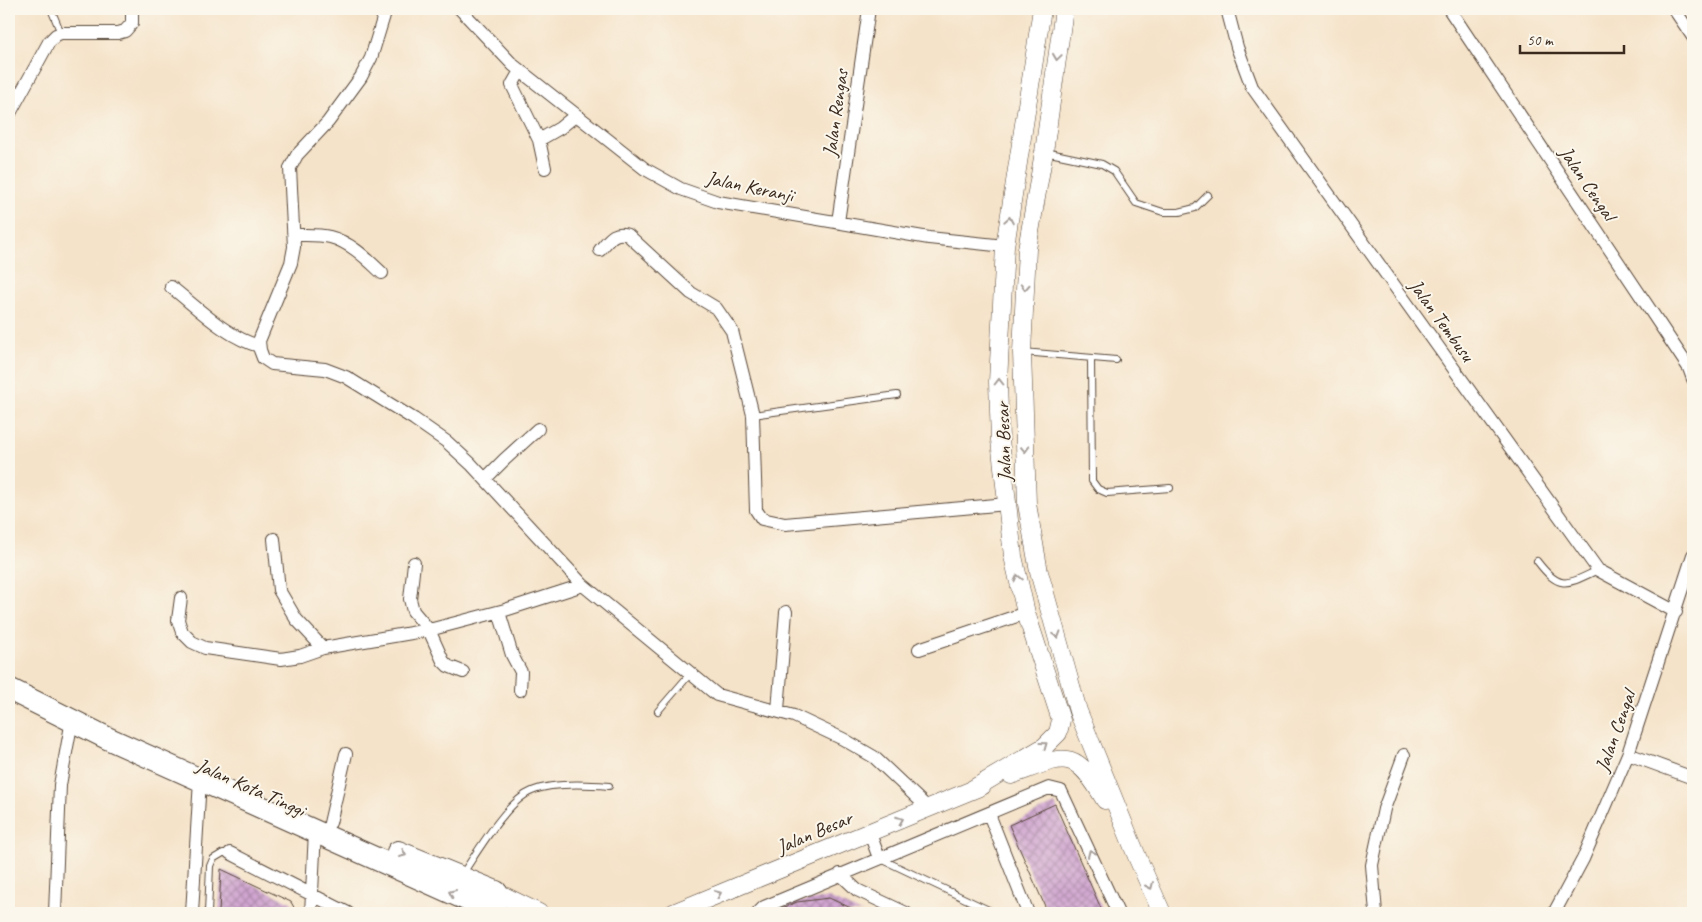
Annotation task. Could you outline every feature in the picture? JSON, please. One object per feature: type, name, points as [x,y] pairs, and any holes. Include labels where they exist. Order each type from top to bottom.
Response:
[{"type":"highway","name":"Jalan Kota Tinggi","points":[[9,674],[323,827],[459,879],[496,903]]},
{"type":"highway","points":[[9,689],[107,738],[200,780],[323,827],[496,903]]},
{"type":"main road","name":"Jalan Besar","points":[[972,789],[1044,747],[1058,733],[1061,720],[1026,613],[1013,556],[1000,440],[998,382],[1005,246],[1042,9]]},
{"type":"main road","name":"Jalan Besar","points":[[1064,9],[1044,152],[1027,249],[1022,352],[1027,504],[1039,572],[1078,710],[1138,859],[1162,913]]},
{"type":"main road","name":"Jalan Besar","points":[[677,912],[929,809],[972,789],[1054,759],[1073,761],[1082,767],[1092,778],[1138,859]]},
{"type":"main road","points":[[496,903],[539,913]]},
{"type":"street","points":[[9,115],[50,42],[56,35],[60,33],[118,33],[125,31],[132,23],[132,9]]},
{"type":"street","points":[[386,9],[371,58],[361,77],[328,122],[297,155],[290,168],[294,235],[291,263],[259,341],[263,358],[272,364],[325,369],[346,377],[414,419],[447,442],[485,478],[583,585],[690,674],[717,694],[778,710],[843,739],[874,757],[929,809]]},
{"type":"street","name":"Jalan Keranji","points":[[460,9],[520,71],[645,169],[681,189],[718,202],[928,238],[1005,246]]},
{"type":"street","name":"Jalan Rengas","points":[[838,222],[869,9]]},
{"type":"street","name":"Jalan Tembusu","points":[[1227,9],[1237,47],[1252,87],[1598,570],[1676,612]]},
{"type":"street","name":"Jalan Cengal","points":[[1449,9],[1689,368],[1693,379]]},
{"type":"street","points":[[1674,9],[1693,37]]},
{"type":"street","points":[[520,71],[512,85],[540,140],[545,168]]},
{"type":"street","points":[[540,140],[560,128],[576,115]]},
{"type":"street","points":[[600,250],[616,234],[622,233],[628,236],[691,293],[716,308],[732,331],[753,414],[756,510],[762,519],[785,524],[1007,504]]},
{"type":"street","points":[[294,235],[331,237],[345,243],[363,255],[382,272]]},
{"type":"street","points":[[171,287],[220,326],[249,343],[260,346]]},
{"type":"street","points":[[485,478],[538,429]]},
{"type":"street","points":[[274,539],[279,590],[296,619],[323,648]]},
{"type":"street","name":"Jalan Cengal","points":[[1554,913],[1583,859],[1628,754],[1676,612],[1693,555]]},
{"type":"street","points":[[414,563],[410,599],[413,611],[429,630],[443,661],[448,666],[463,672]]},
{"type":"street","points":[[181,598],[178,620],[182,632],[192,642],[205,648],[281,659],[300,656],[323,648],[429,630],[499,612],[583,585]]},
{"type":"street","points":[[499,612],[512,654],[521,672],[520,690]]},
{"type":"street","points":[[778,710],[786,612]]},
{"type":"street","points":[[919,649],[1026,613]]},
{"type":"street","points":[[55,913],[60,785],[72,720]]},
{"type":"street","points":[[311,913],[323,827],[346,754]]},
{"type":"street","points":[[1628,754],[1693,778]]},
{"type":"street","points":[[1376,913],[1372,865],[1384,809],[1404,755]]},
{"type":"street","points":[[192,913],[200,780]]},
{"type":"street","points":[[758,913],[764,907],[840,874],[1049,788],[1061,791],[1118,913]]},
{"type":"street","points":[[989,814],[1028,913]]},
{"type":"street","points":[[869,832],[879,858]]},
{"type":"street","points":[[230,853],[348,913]]},
{"type":"street","points":[[840,874],[857,890],[906,913]]},
{"type":"lane","points":[[51,9],[60,33]]},
{"type":"lane","points":[[1044,152],[1102,164],[1114,171],[1136,203],[1163,212],[1180,212],[1195,208],[1208,195]]},
{"type":"lane","points":[[1022,352],[1116,360]]},
{"type":"lane","points":[[1091,358],[1092,481],[1098,490],[1107,493],[1170,488]]},
{"type":"lane","points":[[753,414],[897,395]]},
{"type":"lane","points":[[1537,561],[1549,576],[1558,582],[1570,584],[1598,570]]},
{"type":"lane","points":[[658,712],[690,674]]},
{"type":"lane","points":[[459,879],[511,806],[531,791],[563,784],[609,786]]},
{"type":"lane","points":[[208,913],[212,859],[223,853],[230,853]]},
{"type":"lane","points":[[879,858],[995,913]]},
{"type":"building","points":[[1055,804],[1103,913],[1048,913],[1009,825]]},
{"type":"building","points":[[221,869],[291,902],[297,913],[219,913]]},
{"type":"building","points":[[829,898],[862,913],[770,913],[797,902]]}]
